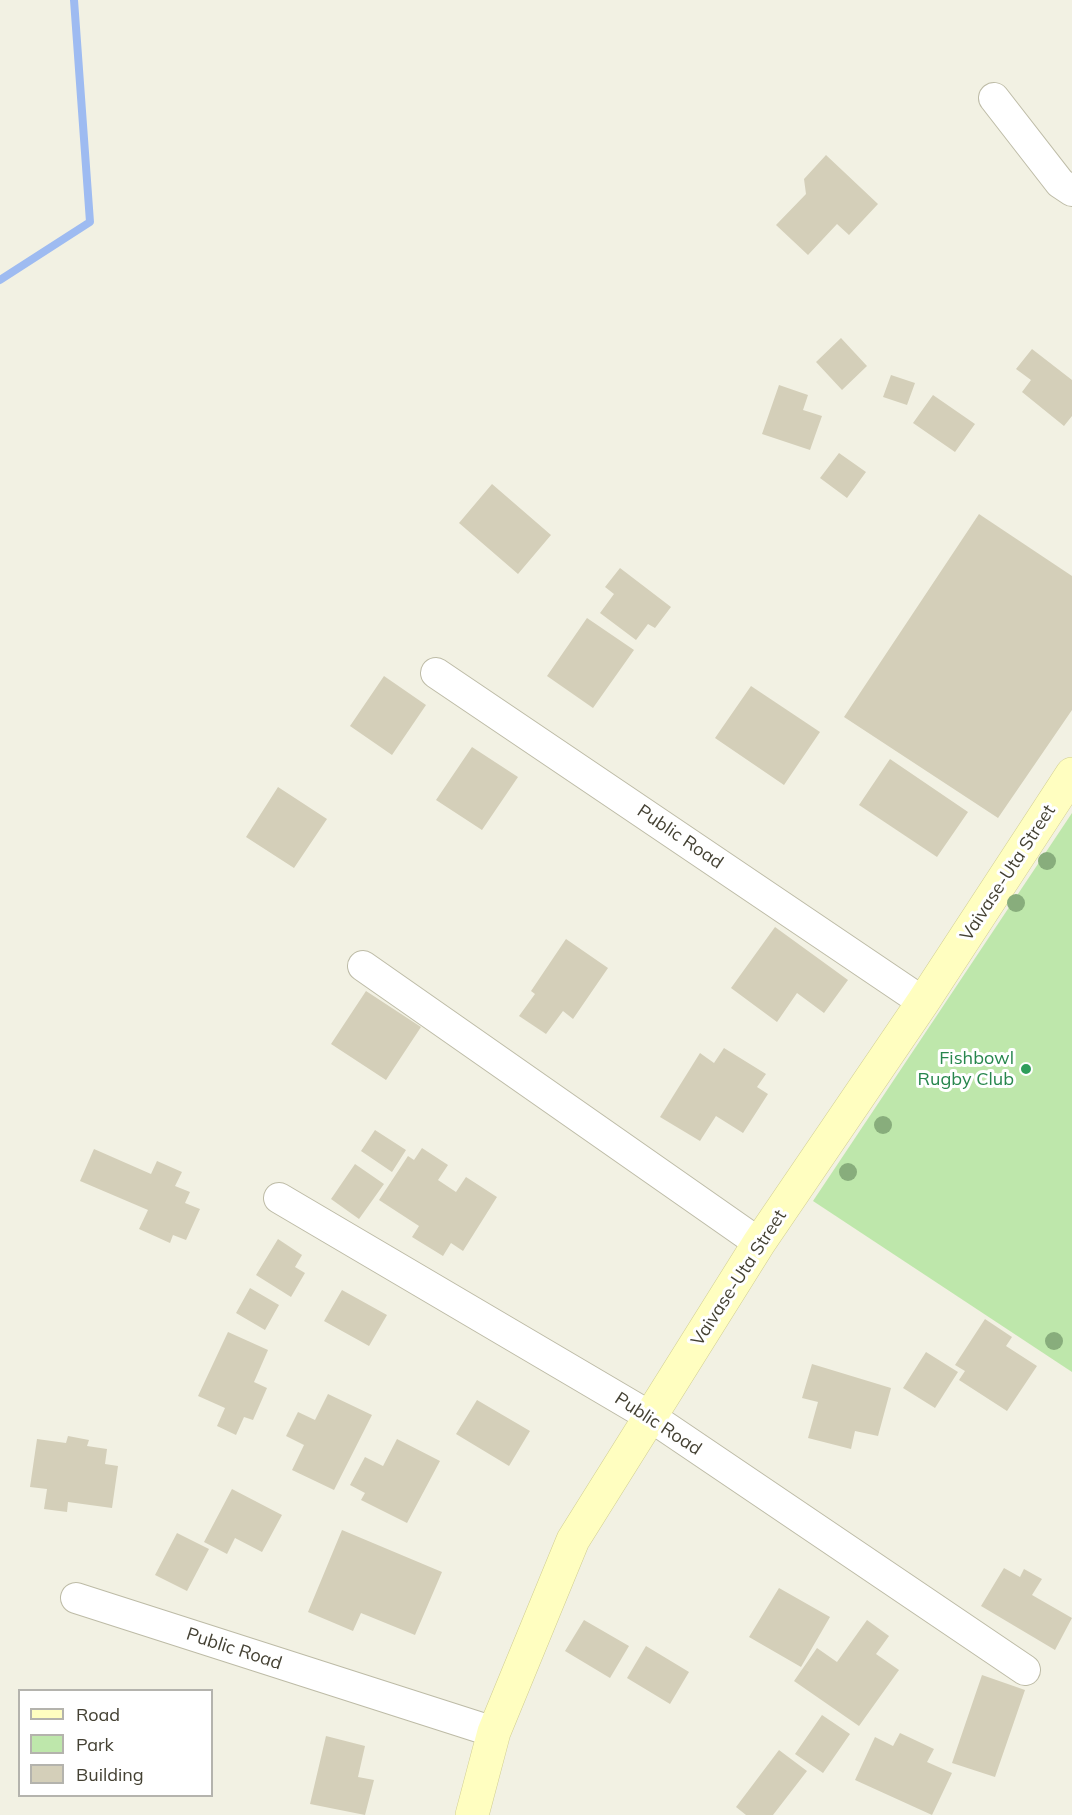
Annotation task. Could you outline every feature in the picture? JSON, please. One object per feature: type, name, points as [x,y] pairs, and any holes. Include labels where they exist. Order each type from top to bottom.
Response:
[{"type":"street","points":[[994,98],[1060,183],[1072,191]]},
{"type":"street","name":"Public Road","points":[[436,673],[923,1002]]},
{"type":"street","name":"Vaivase-Uta Street","points":[[472,1815],[494,1732],[573,1540],[759,1243],[923,1002],[1072,774]]},
{"type":"street","points":[[363,966],[759,1243]]},
{"type":"street","name":"Public Road","points":[[279,1198],[651,1417],[1025,1670]]},
{"type":"street","name":"Public Road","points":[[76,1598],[494,1732]]},
{"type":"green space","points":[[1072,813],[1072,1372],[813,1201]]},
{"type":"building","points":[[826,155],[878,204],[849,235],[837,224],[808,255],[776,225],[806,194],[804,179]]},
{"type":"building","points":[[841,338],[867,366],[842,390],[816,362]]},
{"type":"building","points":[[1032,349],[1072,380],[1072,416],[1064,426],[1022,392],[1031,380],[1016,369]]},
{"type":"building","points":[[891,375],[915,383],[907,405],[883,397]]},
{"type":"building","points":[[779,385],[808,395],[803,410],[822,416],[810,450],[762,434]]},
{"type":"building","points":[[933,395],[975,424],[955,452],[913,423]]},
{"type":"building","points":[[839,453],[866,472],[847,498],[820,478]]},
{"type":"building","points":[[492,484],[551,535],[518,574],[459,523]]},
{"type":"building","points":[[979,514],[1072,576],[1072,710],[998,818],[844,717]]},
{"type":"building","points":[[620,568],[671,607],[655,628],[648,624],[636,640],[600,613],[614,594],[605,587]]},
{"type":"building","points":[[587,618],[634,650],[593,708],[547,676]]},
{"type":"building","points":[[384,676],[426,705],[392,755],[350,726]]},
{"type":"building","points":[[751,686],[820,732],[784,785],[715,738]]},
{"type":"building","points":[[472,747],[518,777],[482,830],[436,800]]},
{"type":"building","points":[[890,759],[968,812],[937,857],[859,805]]},
{"type":"building","points":[[278,787],[327,819],[294,868],[246,837]]},
{"type":"building","points":[[775,927],[848,980],[824,1013],[797,993],[777,1022],[731,988]]},
{"type":"building","points":[[566,939],[608,968],[573,1019],[563,1011],[546,1034],[519,1016],[535,994],[531,991]]},
{"type":"building","points":[[366,991],[421,1027],[386,1080],[331,1044]]},
{"type":"building","points":[[724,1048],[766,1074],[757,1087],[768,1094],[743,1133],[716,1116],[700,1141],[660,1117],[700,1053],[714,1063]]},
{"type":"building","points":[[375,1130],[406,1150],[392,1172],[361,1151]]},
{"type":"building","points":[[422,1148],[448,1165],[438,1180],[456,1192],[466,1177],[497,1197],[463,1251],[451,1243],[443,1256],[412,1237],[419,1226],[379,1200],[408,1156],[414,1160]]},
{"type":"building","points":[[94,1149],[151,1174],[157,1161],[182,1172],[175,1186],[190,1192],[185,1203],[200,1209],[186,1240],[173,1235],[170,1243],[139,1229],[148,1210],[80,1181]]},
{"type":"building","points":[[355,1164],[384,1184],[359,1219],[331,1199]]},
{"type":"building","points":[[278,1239],[302,1255],[295,1267],[305,1273],[291,1297],[256,1275]]},
{"type":"building","points":[[250,1288],[279,1305],[265,1330],[236,1313]]},
{"type":"building","points":[[342,1290],[387,1315],[369,1346],[324,1321]]},
{"type":"building","points":[[985,1319],[1012,1337],[1006,1346],[1037,1366],[1007,1411],[959,1380],[965,1371],[955,1365]]},
{"type":"building","points":[[228,1332],[268,1350],[254,1382],[267,1388],[253,1420],[244,1417],[236,1435],[217,1426],[225,1408],[198,1396]]},
{"type":"building","points":[[926,1352],[958,1372],[935,1408],[903,1388]]},
{"type":"building","points":[[812,1364],[891,1388],[878,1436],[855,1431],[851,1449],[808,1438],[818,1402],[802,1398]]},
{"type":"building","points":[[328,1394],[372,1415],[334,1490],[292,1470],[304,1445],[286,1436],[298,1412],[315,1420]]},
{"type":"building","points":[[477,1400],[530,1431],[509,1466],[456,1434]]},
{"type":"building","points":[[68,1436],[89,1440],[87,1446],[107,1449],[105,1464],[118,1466],[112,1508],[68,1502],[67,1512],[44,1509],[47,1489],[30,1487],[37,1439],[66,1443]]},
{"type":"building","points":[[397,1439],[440,1461],[407,1523],[361,1500],[365,1493],[350,1485],[365,1457],[383,1466]]},
{"type":"building","points":[[232,1489],[282,1515],[262,1552],[235,1538],[227,1554],[204,1542]]},
{"type":"building","points":[[342,1530],[442,1572],[415,1635],[361,1613],[353,1631],[308,1612]]},
{"type":"building","points":[[177,1533],[209,1549],[187,1591],[155,1575]]},
{"type":"building","points":[[1004,1568],[1020,1577],[1024,1569],[1042,1579],[1032,1595],[1072,1618],[1055,1650],[981,1606]]},
{"type":"building","points":[[779,1588],[830,1617],[801,1667],[749,1637]]},
{"type":"building","points":[[584,1620],[629,1646],[610,1678],[565,1651]]},
{"type":"building","points":[[867,1620],[889,1636],[876,1654],[899,1670],[859,1726],[794,1681],[817,1648],[837,1662]]},
{"type":"building","points":[[646,1646],[689,1672],[670,1704],[627,1678]]},
{"type":"building","points":[[982,1675],[1025,1690],[995,1777],[952,1763]]},
{"type":"building","points":[[822,1715],[850,1734],[823,1773],[795,1754]]},
{"type":"building","points":[[900,1733],[934,1749],[927,1762],[952,1773],[932,1815],[855,1780],[875,1737],[893,1746]]},
{"type":"building","points":[[326,1736],[365,1746],[358,1777],[374,1780],[365,1815],[310,1804]]},
{"type":"building","points":[[779,1750],[807,1771],[773,1815],[746,1815],[736,1807]]},
{"type":"waterway","points":[[0,280],[90,222],[74,0]]},
{"type":"place","name":"Fishbowl Rugby Club","points":[[1026,1069]]}]
